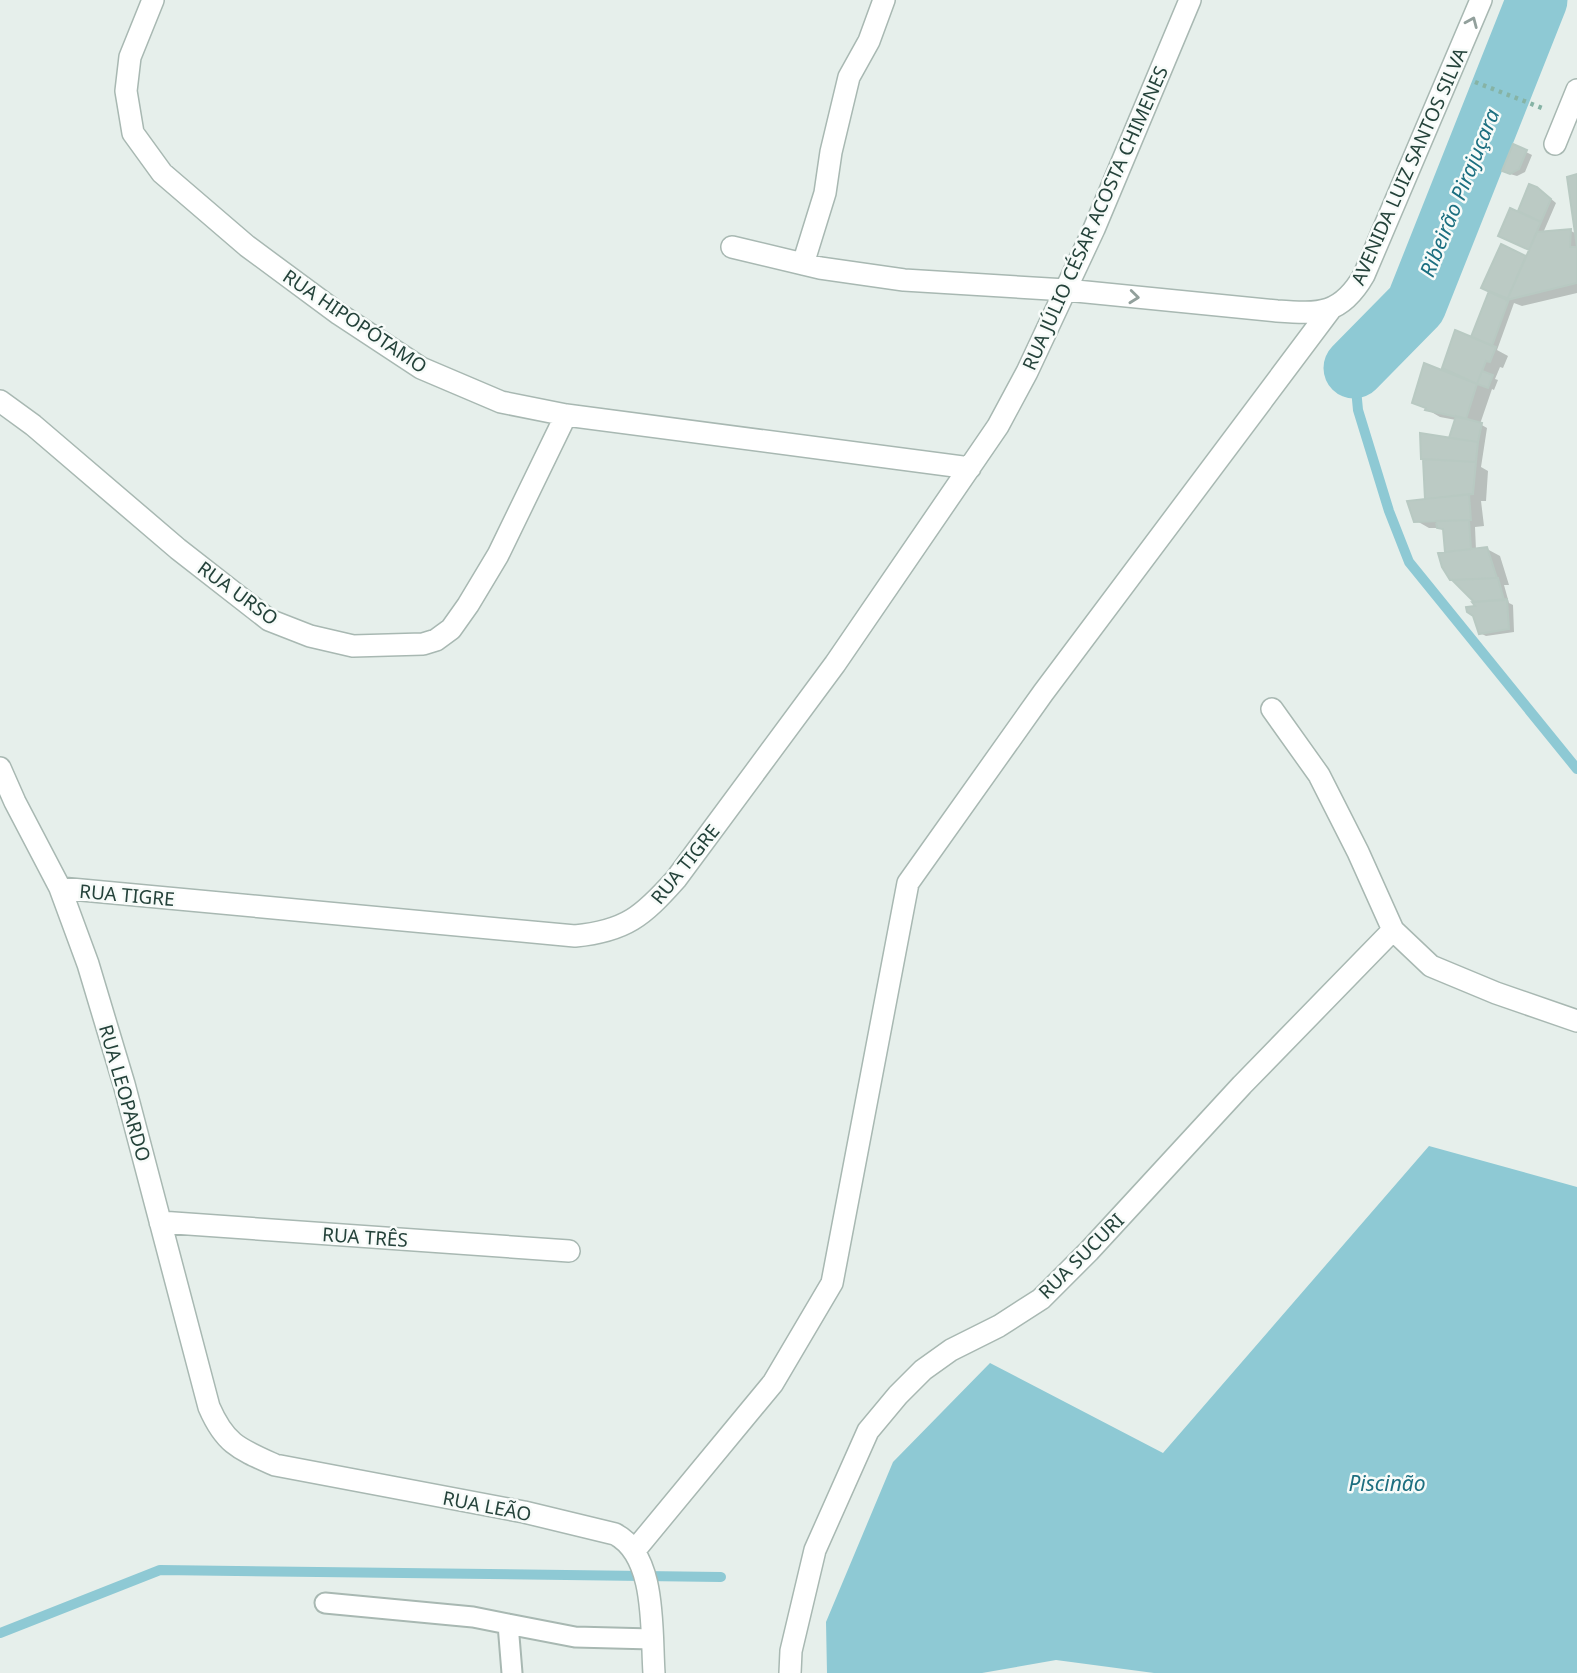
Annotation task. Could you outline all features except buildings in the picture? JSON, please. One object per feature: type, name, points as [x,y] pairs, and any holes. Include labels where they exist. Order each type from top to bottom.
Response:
[{"type":"street","name":"RUA HIPOPÓTAMO","points":[[153,0],[130,57],[127,91],[134,133],[162,173],[247,246],[338,314],[421,368],[501,402],[566,415],[970,468]]},
{"type":"street","points":[[803,264],[825,193],[831,152],[849,77],[869,41],[884,0]]},
{"type":"street","name":"RUA JÚLIO CÉSAR ACOSTA CHIMENES","points":[[970,468],[998,426],[1066,290],[1190,0]]},
{"type":"street","name":"AVENIDA LUIZ SANTOS SILVA","points":[[635,1550],[773,1383],[832,1283],[908,883],[1043,692],[1330,310],[1342,304],[1355,291],[1481,0]]},
{"type":"street","points":[[1577,90],[1555,144],[1577,139]]},
{"type":"street","points":[[732,247],[803,264],[904,280],[1066,290],[1278,311],[1309,313],[1330,310]]},
{"type":"street","name":"RUA URSO","points":[[0,401],[33,425],[178,549],[269,620],[310,636],[353,646],[423,644],[436,640],[451,629],[498,555],[566,415]]},
{"type":"street","name":"RUA TIGRE","points":[[60,888],[575,936],[603,933],[648,910],[676,879],[835,664],[970,468]]},
{"type":"street","points":[[1272,709],[1319,775],[1393,930],[1431,966],[1496,993],[1577,1021]]},
{"type":"street","name":"RUA LEOPARDO","points":[[0,768],[60,888],[92,977],[124,1084],[209,1407],[218,1429]]},
{"type":"street","name":"RUA SUCURI","points":[[790,1673],[791,1651],[815,1550],[868,1431],[923,1370],[951,1350],[999,1326],[1041,1299],[1089,1251],[1242,1085],[1393,930]]},
{"type":"street","name":"RUA TRÊS","points":[[160,1222],[569,1251]]},
{"type":"street","name":"RUA LEÃO","points":[[218,1429],[241,1449],[275,1465],[524,1512],[615,1534],[627,1540],[635,1550]]},
{"type":"street","points":[[635,1550],[642,1567],[652,1615],[654,1673]]},
{"type":"lane","points":[[325,1603],[473,1618],[575,1637],[652,1639]]},
{"type":"lane","points":[[508,1624],[512,1673]]},
{"type":"path","points":[[1475,82],[1536,106]]},
{"type":"water","name":"Piscinão","points":[[1429,1146],[1577,1187],[1577,1673],[1154,1673],[1056,1660],[982,1673],[827,1673],[826,1622],[893,1462],[990,1363],[1163,1453]]},
{"type":"waterway","name":"Ribeirão Pirajuçara","points":[[1354,368],[1416,305],[1537,0]]},
{"type":"waterway","points":[[1354,368],[1358,410],[1389,511],[1409,562],[1577,769]]},
{"type":"waterway","points":[[0,1633],[160,1570],[721,1577]]}]
